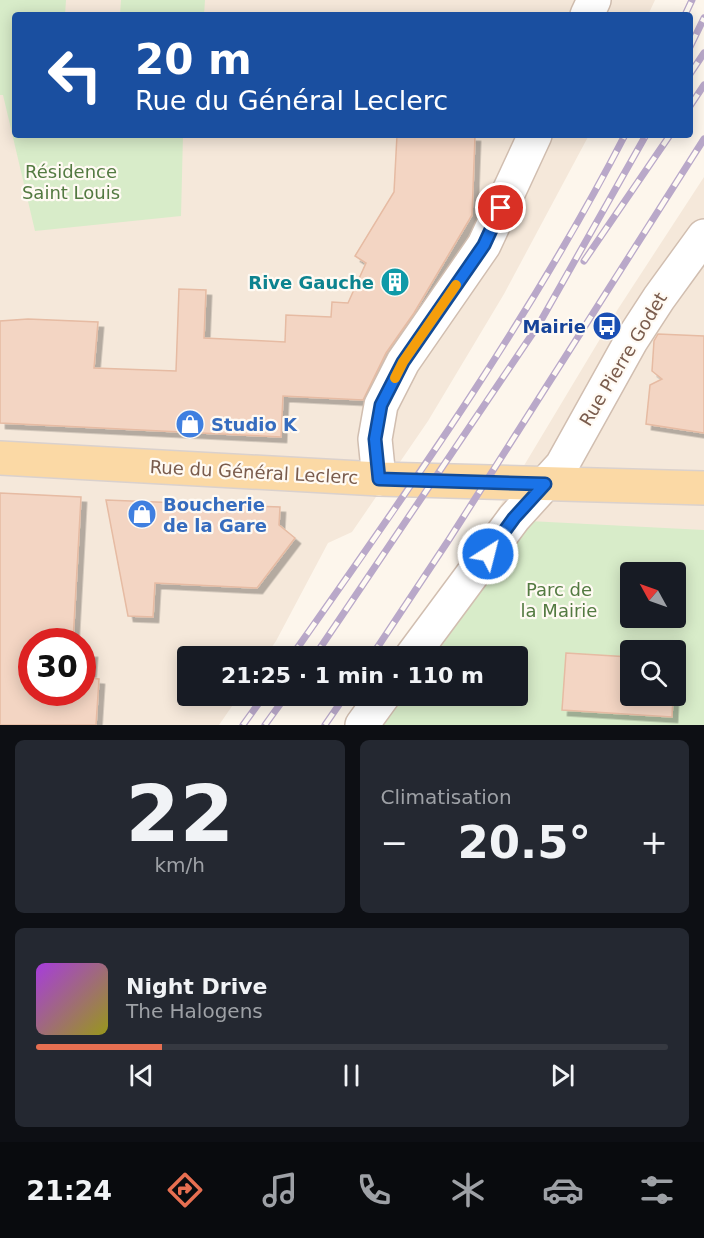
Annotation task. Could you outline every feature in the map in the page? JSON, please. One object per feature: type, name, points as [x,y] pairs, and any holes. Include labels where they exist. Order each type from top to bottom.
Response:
[{"type":"main road","name":"Rue du Général Leclerc","points":[[0,458],[379,479],[704,488]]},
{"type":"street","points":[[379,479],[375,439],[381,405],[403,362],[484,245],[534,138]]},
{"type":"street","name":"Rue Pierre Godet","points":[[419,646],[514,518],[561,465],[631,341],[704,236]]},
{"type":"street","points":[[362,725],[376,706]]},
{"type":"shaded area","points":[[0,0],[655,0],[649,12],[12,12],[12,138],[587,138],[504,294],[428,421],[352,532],[328,543],[273,646],[177,646],[177,706],[232,706],[219,725],[0,725]]},
{"type":"shaded area","points":[[704,177],[704,725],[349,725],[363,706],[528,706],[528,646],[405,646],[474,549],[618,309]]},
{"type":"green space","name":"Résidence Saint Louis","points":[[0,0],[66,0],[65,12],[12,12],[12,133],[3,95],[0,95]]},
{"type":"green space","points":[[121,0],[205,0],[204,12],[120,12]]},
{"type":"green space","name":"Résidence Saint Louis","points":[[13,138],[183,138],[181,216],[35,231]]},
{"type":"green space","name":"Parc de la Mairie","points":[[529,521],[704,530],[704,725],[383,725],[397,706],[528,706],[528,646],[442,646]]},
{"type":"building","points":[[397,138],[475,138],[472,215],[414,313],[386,353],[363,400],[283,396],[281,437],[0,423],[0,321],[28,319],[98,322],[94,368],[176,371],[179,289],[206,290],[204,338],[285,342],[286,315],[331,317],[332,302],[348,303],[366,263],[355,256],[394,192]]},
{"type":"building","points":[[658,334],[704,336],[704,433],[646,424],[650,385],[662,379],[652,371],[654,341]]},
{"type":"building","points":[[0,493],[81,497],[74,628],[18,628],[18,706],[96,706],[96,679],[99,679],[96,725],[0,725]]},
{"type":"building","points":[[106,500],[280,507],[279,525],[295,538],[257,588],[155,583],[153,617],[128,616]]},
{"type":"building","points":[[566,653],[620,656],[620,706],[673,706],[672,717],[562,710]]},
{"type":"railway","points":[[686,12],[692,0]]},
{"type":"railway","points":[[693,41],[704,18]]},
{"type":"railway","points":[[693,70],[704,53]]},
{"type":"railway","points":[[693,102],[704,85]]},
{"type":"railway","points":[[299,646],[467,402],[549,270],[623,138]]},
{"type":"railway","points":[[321,646],[539,324],[644,138]]},
{"type":"railway","points":[[584,261],[668,138]]},
{"type":"railway","points":[[378,646],[450,538],[704,139]]},
{"type":"railway","points":[[243,725],[257,706]]},
{"type":"railway","points":[[265,725],[279,706]]},
{"type":"railway","points":[[325,725],[338,706]]},
{"type":"slow traffic","points":[[395,378],[403,362],[456,285]]},
{"type":"place","name":"Rive Gauche","points":[[395,282]]},
{"type":"place","name":"Mairie","points":[[607,326]]},
{"type":"place","name":"Studio K","points":[[190,424]]},
{"type":"place","name":"Boucherie de la Gare","points":[[142,514]]},
{"type":"route","points":[[488,554],[514,518],[545,484],[379,479],[375,439],[381,405],[403,362],[484,245],[501,208]]}]
